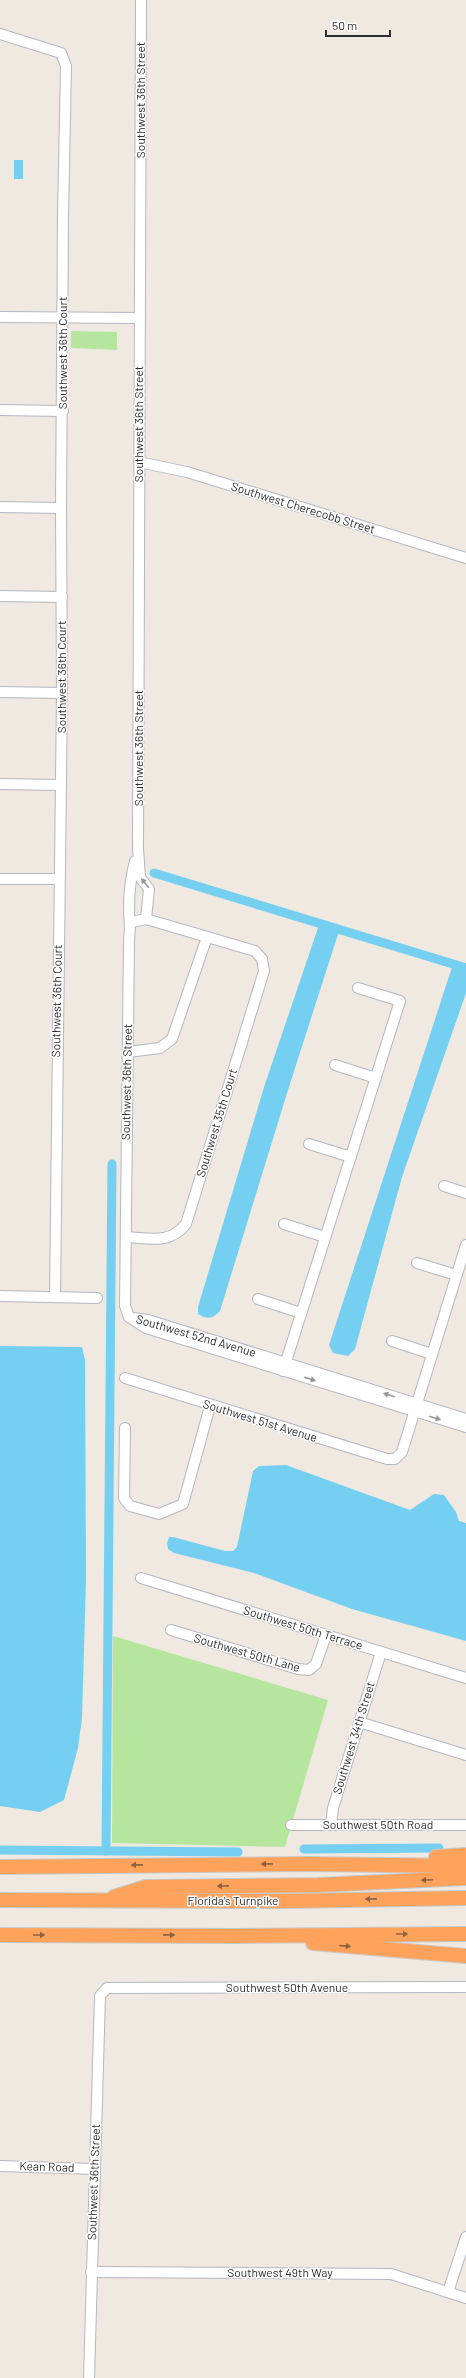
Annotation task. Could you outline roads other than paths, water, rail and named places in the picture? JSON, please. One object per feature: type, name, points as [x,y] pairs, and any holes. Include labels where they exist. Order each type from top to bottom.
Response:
[{"type":"highway","points":[[306,1864],[466,1856]]},
{"type":"highway","points":[[0,1867],[306,1864],[466,1866]]},
{"type":"highway","points":[[100,1901],[146,1887],[318,1885],[466,1878]]},
{"type":"highway","name":"Florida's Turnpike","points":[[0,1900],[100,1901],[466,1898]]},
{"type":"highway","points":[[0,1935],[237,1936],[466,1934]]},
{"type":"highway","points":[[237,1936],[466,1956]]},
{"type":"street","name":"Southwest 36th Street","points":[[142,0],[138,848],[140,877],[149,889],[146,919]]},
{"type":"street","name":"Southwest 36th Court","points":[[0,34],[61,53],[64,57],[66,66],[61,508],[62,693],[55,1297]]},
{"type":"street","points":[[0,317],[140,318]]},
{"type":"street","points":[[0,410],[63,411]]},
{"type":"street","name":"Southwest Cherecobb Street","points":[[139,462],[187,472],[466,558]]},
{"type":"street","points":[[0,506],[61,508]]},
{"type":"street","points":[[0,596],[62,597]]},
{"type":"street","points":[[0,692],[62,693]]},
{"type":"street","points":[[0,784],[61,785]]},
{"type":"street","name":"Southwest 36th Street","points":[[129,1317],[125,1306],[129,939],[132,922],[129,908],[131,877],[138,848]]},
{"type":"street","points":[[0,879],[59,880]]},
{"type":"street","points":[[131,893],[138,902],[148,906]]},
{"type":"street","points":[[128,1052],[160,1048],[172,1040],[207,937],[146,919],[132,922]]},
{"type":"street","name":"Southwest 35th Court","points":[[126,1237],[167,1239],[178,1234],[186,1224],[264,971],[262,959],[255,951],[207,937]]},
{"type":"street","points":[[284,1367],[400,1001],[358,988]]},
{"type":"street","points":[[335,1065],[376,1078]]},
{"type":"street","points":[[309,1144],[351,1157]]},
{"type":"street","points":[[444,1186],[466,1193]]},
{"type":"street","points":[[284,1224],[325,1237]]},
{"type":"street","points":[[415,1407],[466,1245]]},
{"type":"street","points":[[417,1263],[456,1276]]},
{"type":"street","points":[[0,1296],[97,1298]]},
{"type":"street","points":[[258,1299],[301,1313]]},
{"type":"street","name":"Southwest 52nd Avenue","points":[[129,1317],[146,1328],[284,1367],[415,1407],[466,1419]]},
{"type":"street","points":[[392,1341],[432,1354]]},
{"type":"street","name":"Southwest 51st Avenue","points":[[125,1378],[210,1406],[387,1459],[395,1459],[402,1452],[415,1407]]},
{"type":"street","points":[[125,1428],[124,1498],[130,1506],[159,1514],[183,1504],[210,1406]]},
{"type":"street","name":"Southwest 52nd Avenue","points":[[415,1407],[466,1427]]},
{"type":"street","name":"Southwest 50th Terrace","points":[[141,1578],[466,1678]]},
{"type":"street","name":"Southwest 50th Lane","points":[[172,1630],[298,1669],[309,1670],[316,1664],[326,1635]]},
{"type":"street","name":"Southwest 34th Street","points":[[331,1825],[333,1808],[381,1652]]},
{"type":"street","points":[[359,1722],[466,1755]]},
{"type":"street","name":"Southwest 50th Road","points":[[291,1824],[466,1825]]},
{"type":"street","name":"Southwest 50th Avenue","points":[[107,1988],[466,1987]]},
{"type":"street","name":"Southwest 36th Street","points":[[89,2378],[100,1996],[107,1988]]},
{"type":"street","name":"Kean Road","points":[[0,2166],[95,2169]]},
{"type":"street","points":[[448,2292],[466,2237]]},
{"type":"street","name":"Southwest 49th Way","points":[[91,2272],[391,2274],[466,2298]]},
{"type":"water","points":[[14,160],[23,160],[23,179],[14,179]]},
{"type":"water","points":[[320,922],[340,928],[220,1311],[215,1316],[207,1318],[198,1314],[198,1307],[265,1084]]},
{"type":"water","points":[[453,964],[466,968],[466,993],[402,1177],[355,1349],[348,1356],[333,1353],[329,1345]]},
{"type":"water","points":[[0,1346],[82,1347],[85,1360],[86,1579],[82,1718],[78,1748],[64,1800],[40,1812],[0,1806]]},
{"type":"water","points":[[286,1465],[410,1510],[434,1494],[444,1495],[456,1512],[459,1521],[466,1523],[466,1641],[352,1609],[254,1573],[174,1553],[168,1549],[167,1543],[169,1537],[173,1537],[225,1551],[233,1551],[237,1547],[253,1471],[259,1466]]},
{"type":"waterway","points":[[154,873],[466,968]]},
{"type":"waterway","points":[[106,1851],[112,1164]]},
{"type":"waterway","points":[[304,1849],[439,1848]]},
{"type":"waterway","points":[[0,1850],[238,1852]]}]
